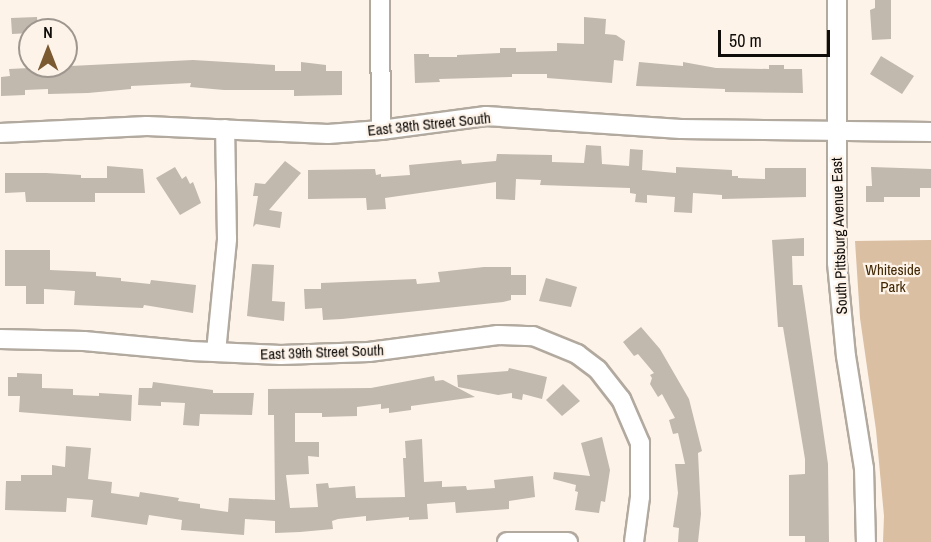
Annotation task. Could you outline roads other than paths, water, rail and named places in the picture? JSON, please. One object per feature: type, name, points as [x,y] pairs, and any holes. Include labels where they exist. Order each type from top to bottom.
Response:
[{"type":"street","points":[[380,0],[381,130]]},
{"type":"street","name":"South Pittsburg Avenue East","points":[[837,0],[837,263],[840,309],[864,468],[866,542]]},
{"type":"street","name":"East 38th Street South","points":[[0,133],[147,126],[322,134],[381,130],[486,116],[681,129],[931,132]]},
{"type":"street","points":[[216,352],[227,239],[225,129]]},
{"type":"street","name":"East 39th Street South","points":[[0,339],[84,341],[216,352],[326,354],[369,352],[498,335],[533,336],[577,354],[604,377],[621,399],[640,443],[640,497],[634,542]]},
{"type":"street","points":[[507,542],[568,542]]},
{"type":"park label","name":"Whiteside Park","points":[[893,278]]}]
